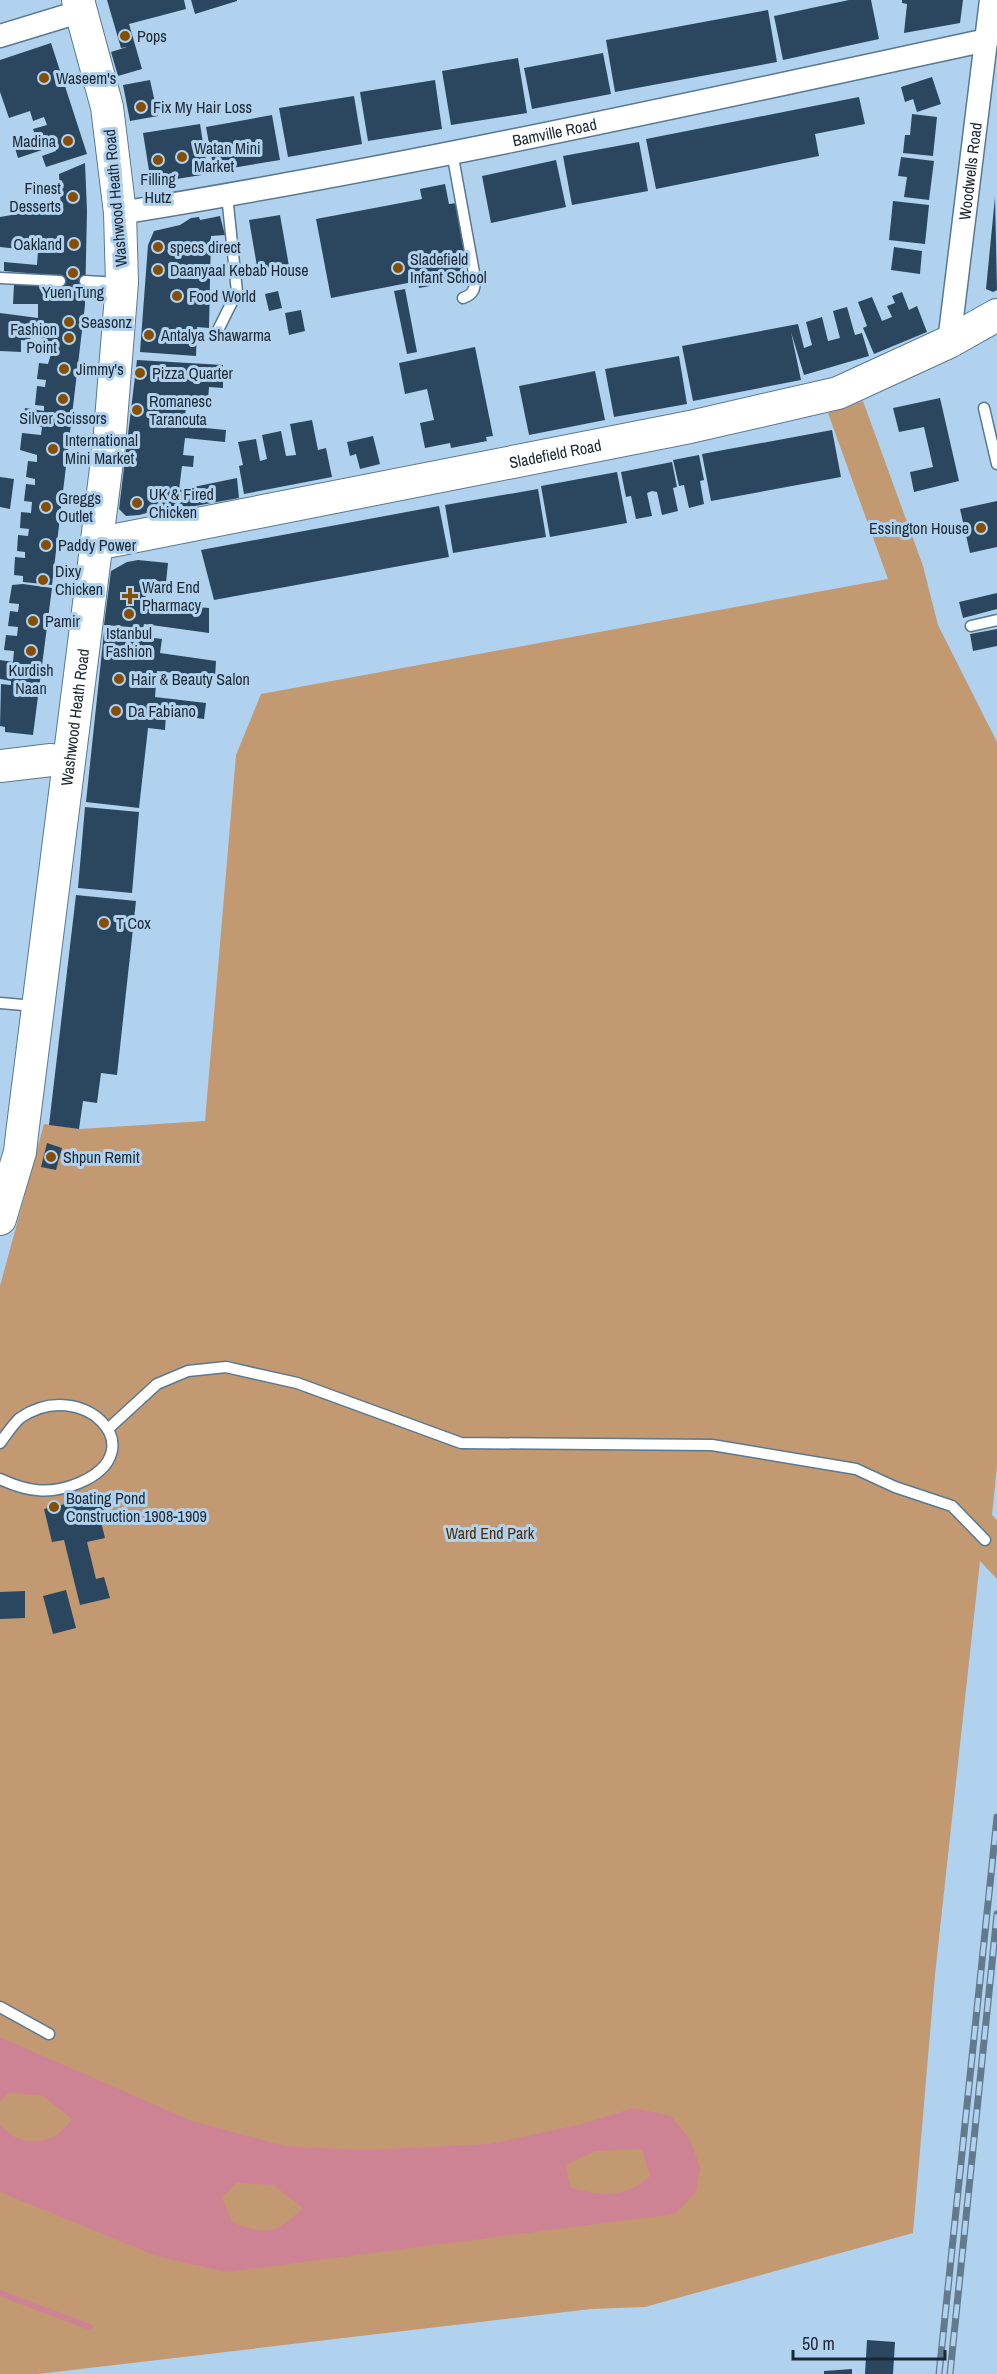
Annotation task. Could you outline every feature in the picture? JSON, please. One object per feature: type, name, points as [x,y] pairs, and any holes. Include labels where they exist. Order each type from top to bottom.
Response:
[{"type":"main road","name":"Washwood Heath Road","points":[[1,1214],[6,1174],[20,1152],[39,1006],[61,759],[96,544],[109,445],[122,283],[120,213],[107,107],[80,5]]},
{"type":"main road","name":"Sladefield Road","points":[[96,544],[690,427],[838,393],[949,342],[997,315]]},
{"type":"main road","points":[[0,766],[61,759]]},
{"type":"street","name":"Woodwells Road","points":[[949,342],[991,0]]},
{"type":"street","points":[[0,36],[80,5]]},
{"type":"street","name":"Bamville Road","points":[[120,213],[561,132],[987,40]]},
{"type":"lane","points":[[452,153],[475,278],[475,288],[471,295],[464,298]]},
{"type":"lane","points":[[217,332],[237,292],[227,195]]},
{"type":"lane","points":[[0,279],[60,281]]},
{"type":"lane","points":[[85,282],[122,283]]},
{"type":"lane","points":[[984,408],[997,464]]},
{"type":"lane","points":[[971,626],[997,620]]},
{"type":"lane","points":[[0,1003],[39,1006]]},
{"type":"lane","points":[[109,1428],[157,1384],[188,1371],[226,1367],[297,1383],[462,1443],[712,1445],[856,1469],[895,1487],[952,1506],[985,1540]]},
{"type":"lane","points":[[0,1443],[20,1419],[55,1403],[86,1409],[109,1428],[112,1445],[107,1466],[93,1477],[71,1486],[38,1491],[24,1490],[0,1479]]},
{"type":"lane","points":[[0,2007],[50,2034]]},
{"type":"green space","name":"Ward End Park","points":[[863,401],[923,566],[938,625],[997,742],[997,1466],[992,1515],[997,1520],[997,1579],[980,1561],[935,1975],[913,2233],[645,2307],[591,2309],[38,2374],[0,2374],[0,1286],[44,1124],[80,1129],[205,1121],[236,755],[261,694],[888,579],[828,413]]},
{"type":"shaded area","points":[[0,2037],[192,2121],[285,2146],[365,2150],[490,2144],[582,2124],[634,2108],[671,2116],[689,2138],[700,2167],[696,2192],[675,2214],[227,2272],[159,2257],[0,2192],[0,2124],[17,2138],[37,2141],[57,2135],[72,2119],[43,2096],[8,2093],[0,2102]],"holes":[[[642,2149],[650,2176],[631,2189],[603,2194],[570,2187],[566,2165],[595,2151]],[[236,2183],[273,2185],[303,2208],[278,2228],[271,2230],[255,2230],[233,2223],[222,2198]]]},
{"type":"building","points":[[107,0],[184,0],[186,9],[129,24],[142,69],[118,76],[111,52],[127,47],[121,48]]},
{"type":"building","points":[[191,0],[237,0],[237,1],[195,14]]},
{"type":"building","points":[[849,0],[871,0],[879,39],[783,60],[774,16]]},
{"type":"building","points":[[902,0],[963,0],[960,23],[904,33],[907,4],[902,3]]},
{"type":"building","points":[[768,10],[777,62],[615,92],[606,40]]},
{"type":"building","points":[[51,43],[87,154],[46,167],[42,156],[56,151],[54,146],[18,158],[14,145],[36,138],[33,129],[47,125],[44,117],[33,121],[30,111],[9,118],[0,92],[0,60]]},
{"type":"building","points":[[603,53],[611,94],[532,109],[524,68]]},
{"type":"building","points":[[518,58],[527,113],[451,125],[442,71]]},
{"type":"building","points":[[932,77],[941,104],[917,112],[913,99],[905,102],[901,87]]},
{"type":"building","name":"Fix My Hair Loss","points":[[150,80],[158,116],[130,121],[123,85]]},
{"type":"building","points":[[435,80],[442,129],[368,141],[360,92]]},
{"type":"building","points":[[354,96],[362,144],[288,157],[279,108]]},
{"type":"building","points":[[859,97],[865,124],[815,134],[819,156],[656,189],[646,139]]},
{"type":"building","points":[[912,114],[937,117],[933,156],[903,153],[905,135],[910,135]]},
{"type":"building","points":[[272,115],[280,160],[214,171],[206,127]]},
{"type":"building","points":[[200,124],[208,174],[151,183],[143,133]]},
{"type":"building","points":[[639,142],[648,191],[572,205],[563,156]]},
{"type":"building","points":[[901,157],[934,161],[929,200],[904,197],[907,177],[898,176]]},
{"type":"building","points":[[556,160],[566,207],[491,223],[482,176]]},
{"type":"building","points":[[85,163],[87,211],[85,305],[52,585],[23,582],[23,576],[14,575],[15,557],[25,558],[25,552],[17,551],[18,535],[28,536],[29,529],[20,528],[21,512],[31,513],[32,502],[24,501],[26,484],[35,485],[35,479],[26,477],[28,461],[37,462],[37,455],[20,450],[22,433],[41,435],[42,427],[23,424],[25,408],[44,411],[44,406],[35,405],[37,386],[45,387],[46,380],[37,379],[39,363],[48,364],[51,354],[40,352],[42,337],[51,338],[52,332],[31,329],[30,341],[21,340],[21,352],[0,351],[0,313],[38,318],[38,304],[13,304],[14,285],[60,286],[60,276],[4,271],[4,262],[37,265],[38,251],[0,247],[0,217],[41,210],[61,210],[59,174]]},
{"type":"building","points":[[445,184],[449,204],[458,203],[470,267],[461,268],[463,280],[419,288],[418,281],[331,298],[316,219],[422,199],[420,189]]},
{"type":"building","points":[[995,197],[997,290],[993,292],[986,289]]},
{"type":"building","points":[[893,201],[929,205],[925,244],[889,240]]},
{"type":"building","points":[[280,215],[289,266],[258,272],[249,220]]},
{"type":"building","points":[[220,216],[225,235],[211,236],[209,328],[197,327],[196,356],[140,352],[148,245],[154,231],[180,225],[191,218],[199,217],[200,220]]},
{"type":"building","points":[[894,247],[922,251],[920,274],[891,270]]},
{"type":"building","points":[[405,289],[417,352],[407,354],[394,291]]},
{"type":"building","points":[[278,291],[282,308],[269,311],[265,294]]},
{"type":"building","points":[[902,292],[909,310],[917,306],[927,332],[874,354],[863,328],[867,326],[858,302],[872,297],[882,321],[892,317],[887,306],[895,303],[892,296]]},
{"type":"building","points":[[847,307],[855,335],[862,333],[869,356],[804,375],[791,332],[801,380],[693,401],[682,346],[798,324],[804,348],[812,345],[806,322],[822,317],[828,341],[840,338],[833,311]]},
{"type":"building","points":[[301,310],[305,331],[289,335],[285,313]]},
{"type":"building","points":[[475,347],[493,436],[486,437],[487,441],[451,448],[450,443],[425,448],[420,423],[434,420],[427,389],[405,394],[399,363]]},
{"type":"building","points":[[679,356],[687,404],[614,417],[605,369]]},
{"type":"building","points":[[137,360],[223,365],[223,388],[209,387],[208,400],[187,398],[184,426],[226,430],[225,442],[185,438],[183,455],[194,456],[193,467],[182,466],[179,490],[237,478],[239,498],[184,508],[182,504],[139,515],[126,516],[119,509]]},
{"type":"building","points":[[595,371],[605,420],[529,435],[519,386]]},
{"type":"building","points":[[940,398],[959,481],[914,492],[910,472],[933,467],[924,427],[899,432],[893,408]]},
{"type":"building","points":[[312,420],[318,450],[326,448],[332,477],[244,494],[239,466],[243,465],[238,442],[256,439],[260,461],[267,459],[262,435],[281,431],[286,456],[296,455],[290,424]]},
{"type":"building","points":[[832,430],[841,477],[711,501],[702,454]]},
{"type":"building","points":[[373,436],[380,464],[360,469],[356,454],[350,456],[347,442]]},
{"type":"building","points":[[699,455],[704,480],[700,481],[704,504],[689,508],[684,485],[679,486],[673,460]]},
{"type":"building","points":[[672,462],[677,487],[673,488],[678,511],[662,515],[657,492],[652,491],[647,493],[652,516],[636,519],[631,496],[626,497],[621,472]]},
{"type":"building","points":[[617,472],[627,523],[550,537],[541,486]]},
{"type":"building","points":[[0,477],[14,479],[10,509],[0,507]]},
{"type":"building","points":[[538,489],[546,537],[453,553],[445,505]]},
{"type":"building","name":"Essington House","points":[[997,501],[997,547],[970,553],[960,509]]},
{"type":"building","points":[[439,506],[449,557],[214,600],[201,550]]},
{"type":"building","points":[[138,560],[168,563],[165,593],[146,592],[145,603],[209,608],[209,633],[144,624],[143,628],[104,625],[111,571],[127,562]]},
{"type":"building","points":[[23,584],[52,588],[33,735],[5,732],[5,727],[0,726],[1,684],[11,685],[11,681],[0,679],[0,660],[13,662],[14,651],[4,650],[6,635],[17,636],[18,627],[8,626],[10,611],[18,612],[19,604],[9,603],[12,585]]},
{"type":"building","points":[[997,593],[997,609],[963,618],[959,602]]},
{"type":"building","points":[[997,629],[997,646],[973,651],[970,634]]},
{"type":"building","points":[[104,632],[162,639],[160,653],[216,661],[215,678],[157,671],[155,697],[206,703],[204,719],[166,714],[165,730],[148,728],[139,808],[86,802]]},
{"type":"building","points":[[85,807],[139,812],[132,893],[78,888]]},
{"type":"building","points":[[76,895],[136,901],[117,1075],[101,1073],[97,1103],[83,1101],[79,1129],[49,1125]]},
{"type":"building","name":"Shpun Remit","points":[[47,1143],[62,1148],[56,1170],[41,1167]]},
{"type":"building","points":[[103,1495],[109,1520],[101,1522],[105,1538],[87,1542],[96,1579],[104,1577],[110,1598],[80,1605],[64,1540],[52,1542],[44,1509]]},
{"type":"building","points":[[66,1590],[76,1628],[53,1634],[43,1596]]},
{"type":"building","points":[[25,1591],[25,1618],[0,1619],[0,1592]]},
{"type":"building","points":[[867,2340],[895,2342],[893,2374],[865,2374]]},
{"type":"building","points":[[852,2369],[852,2374],[824,2374],[824,2371]]},
{"type":"waterway","points":[[0,2293],[90,2327]]},
{"type":"railway","points":[[939,2374],[997,1817]]},
{"type":"railway","points":[[950,2374],[997,1914]]},
{"type":"place","name":"Pops","points":[[125,36]]},
{"type":"place","name":"Waseem's","points":[[44,78]]},
{"type":"place","name":"Fix My Hair Loss","points":[[141,107]]},
{"type":"place","name":"Madina","points":[[68,141]]},
{"type":"place","name":"Watan Mini Market","points":[[182,157]]},
{"type":"place","name":"Filling Hutz","points":[[158,160]]},
{"type":"place","name":"Finest Desserts","points":[[73,197]]},
{"type":"place","name":"Oakland","points":[[74,244]]},
{"type":"place","name":"specs direct","points":[[158,247]]},
{"type":"place","name":"Sladefield Infant School","points":[[398,268]]},
{"type":"place","name":"Daanyaal Kebab House","points":[[158,270]]},
{"type":"place","name":"Yuen Tung","points":[[73,273]]},
{"type":"place","name":"Food World","points":[[177,296]]},
{"type":"place","name":"Seasonz","points":[[69,322]]},
{"type":"place","name":"Antalya Shawarma","points":[[149,335]]},
{"type":"place","name":"Fashion Point","points":[[69,338]]},
{"type":"place","name":"Jimmy's","points":[[64,369]]},
{"type":"place","name":"Pizza Quarter","points":[[140,373]]},
{"type":"place","name":"Silver Scissors","points":[[63,399]]},
{"type":"place","name":"Romanesc Tarancuta","points":[[137,410]]},
{"type":"place","name":"International Mini Market","points":[[53,449]]},
{"type":"place","name":"UK & Fired Chicken","points":[[137,503]]},
{"type":"place","name":"Greggs Outlet","points":[[46,507]]},
{"type":"place","name":"Essington House","points":[[981,528]]},
{"type":"place","name":"Paddy Power","points":[[46,545]]},
{"type":"place","name":"Dixy Chicken","points":[[43,580]]},
{"type":"place","name":"Ward End Pharmacy","points":[[130,596]]},
{"type":"place","name":"Istanbul Fashion","points":[[129,614]]},
{"type":"place","name":"Pamir","points":[[33,621]]},
{"type":"place","name":"Kurdish Naan","points":[[31,651]]},
{"type":"place","name":"Hair & Beauty Salon","points":[[119,679]]},
{"type":"place","name":"Da Fabiano","points":[[116,711]]},
{"type":"place","name":"T Cox","points":[[104,923]]},
{"type":"place","name":"Shpun Remit","points":[[51,1157]]},
{"type":"place","name":"Boating Pond Construction 1908-1909","points":[[54,1507]]}]
